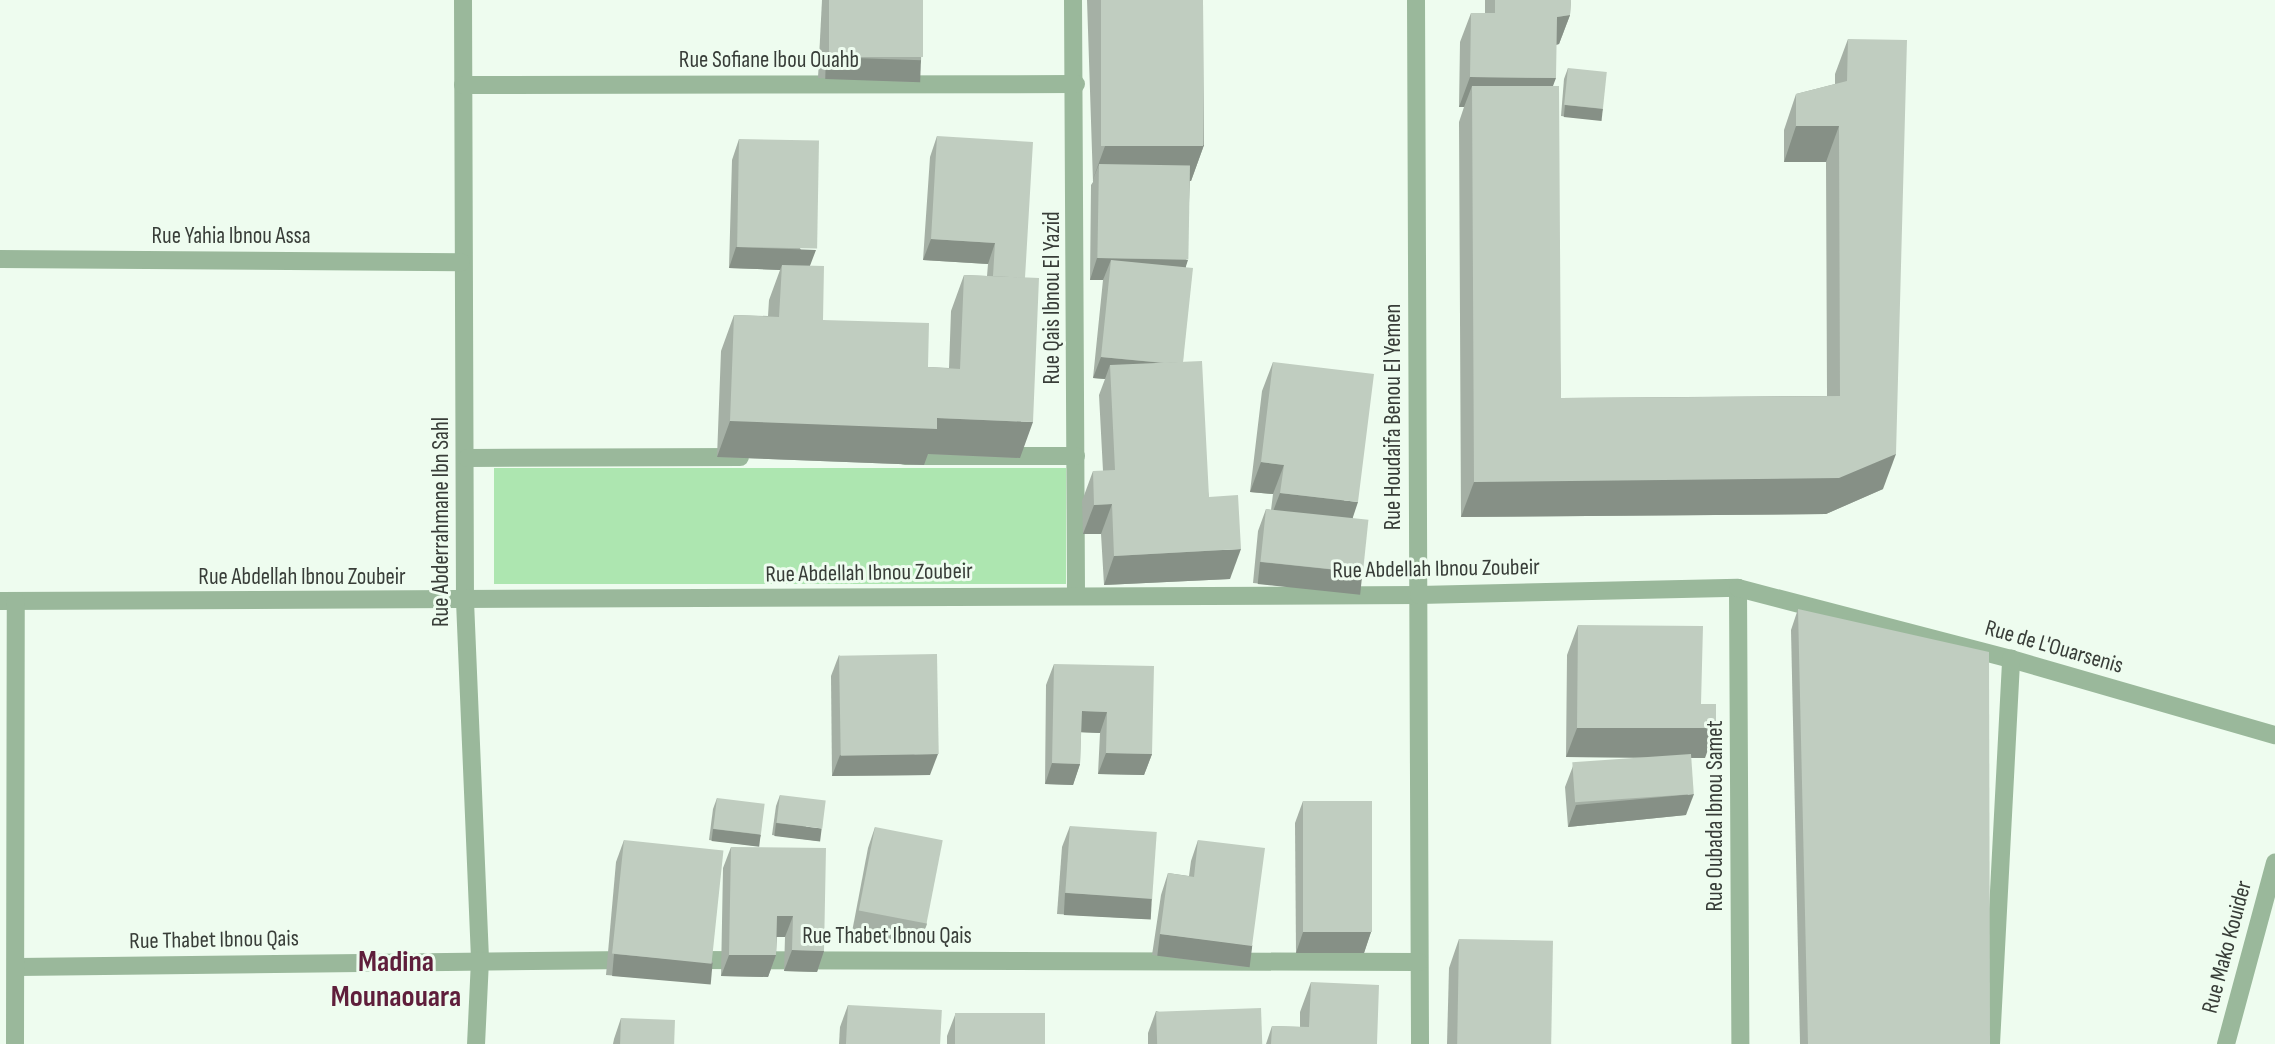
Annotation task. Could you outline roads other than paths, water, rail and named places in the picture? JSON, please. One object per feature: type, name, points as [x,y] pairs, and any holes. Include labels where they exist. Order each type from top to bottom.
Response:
[{"type":"street","name":"Rue Abderrahmane Ibn Sahl","points":[[463,0],[461,262],[467,458],[465,601],[480,960],[476,1044]]},
{"type":"street","name":"Rue Qais Ibnou El Yazid","points":[[1073,0],[1076,84],[1076,595]]},
{"type":"street","name":"Rue Houdaifa Benou El Yemen","points":[[1416,0],[1420,1044]]},
{"type":"street","name":"Rue Sofiane Ibou Ouahb","points":[[463,85],[1076,84]]},
{"type":"street","name":"Rue Yahia Ibnou Assa","points":[[0,259],[461,262]]},
{"type":"street","points":[[883,456],[1076,456]]},
{"type":"street","points":[[467,458],[758,457]]},
{"type":"street","name":"Rue Abdellah Ibnou Zoubeir","points":[[8,601],[1419,595],[1738,588]]},
{"type":"street","name":"Rue de L'Ouarsenis","points":[[1738,588],[2011,659],[2275,735]]},
{"type":"street","name":"Rue Oubada Ibnou Samet","points":[[1738,588],[1741,1044]]},
{"type":"street","points":[[8,601],[18,967],[15,1044]]},
{"type":"street","points":[[1991,1044],[2011,659]]},
{"type":"street","name":"Rue Mako Kouider","points":[[2226,1044],[2275,863]]},
{"type":"street","name":"Rue Thabet Ibnou Qais","points":[[18,967],[646,960]]},
{"type":"street","name":"Rue Thabet Ibnou Qais","points":[[673,960],[1419,962]]},
{"type":"district","name":"Madina Mounaouara","points":[[396,979]]}]
